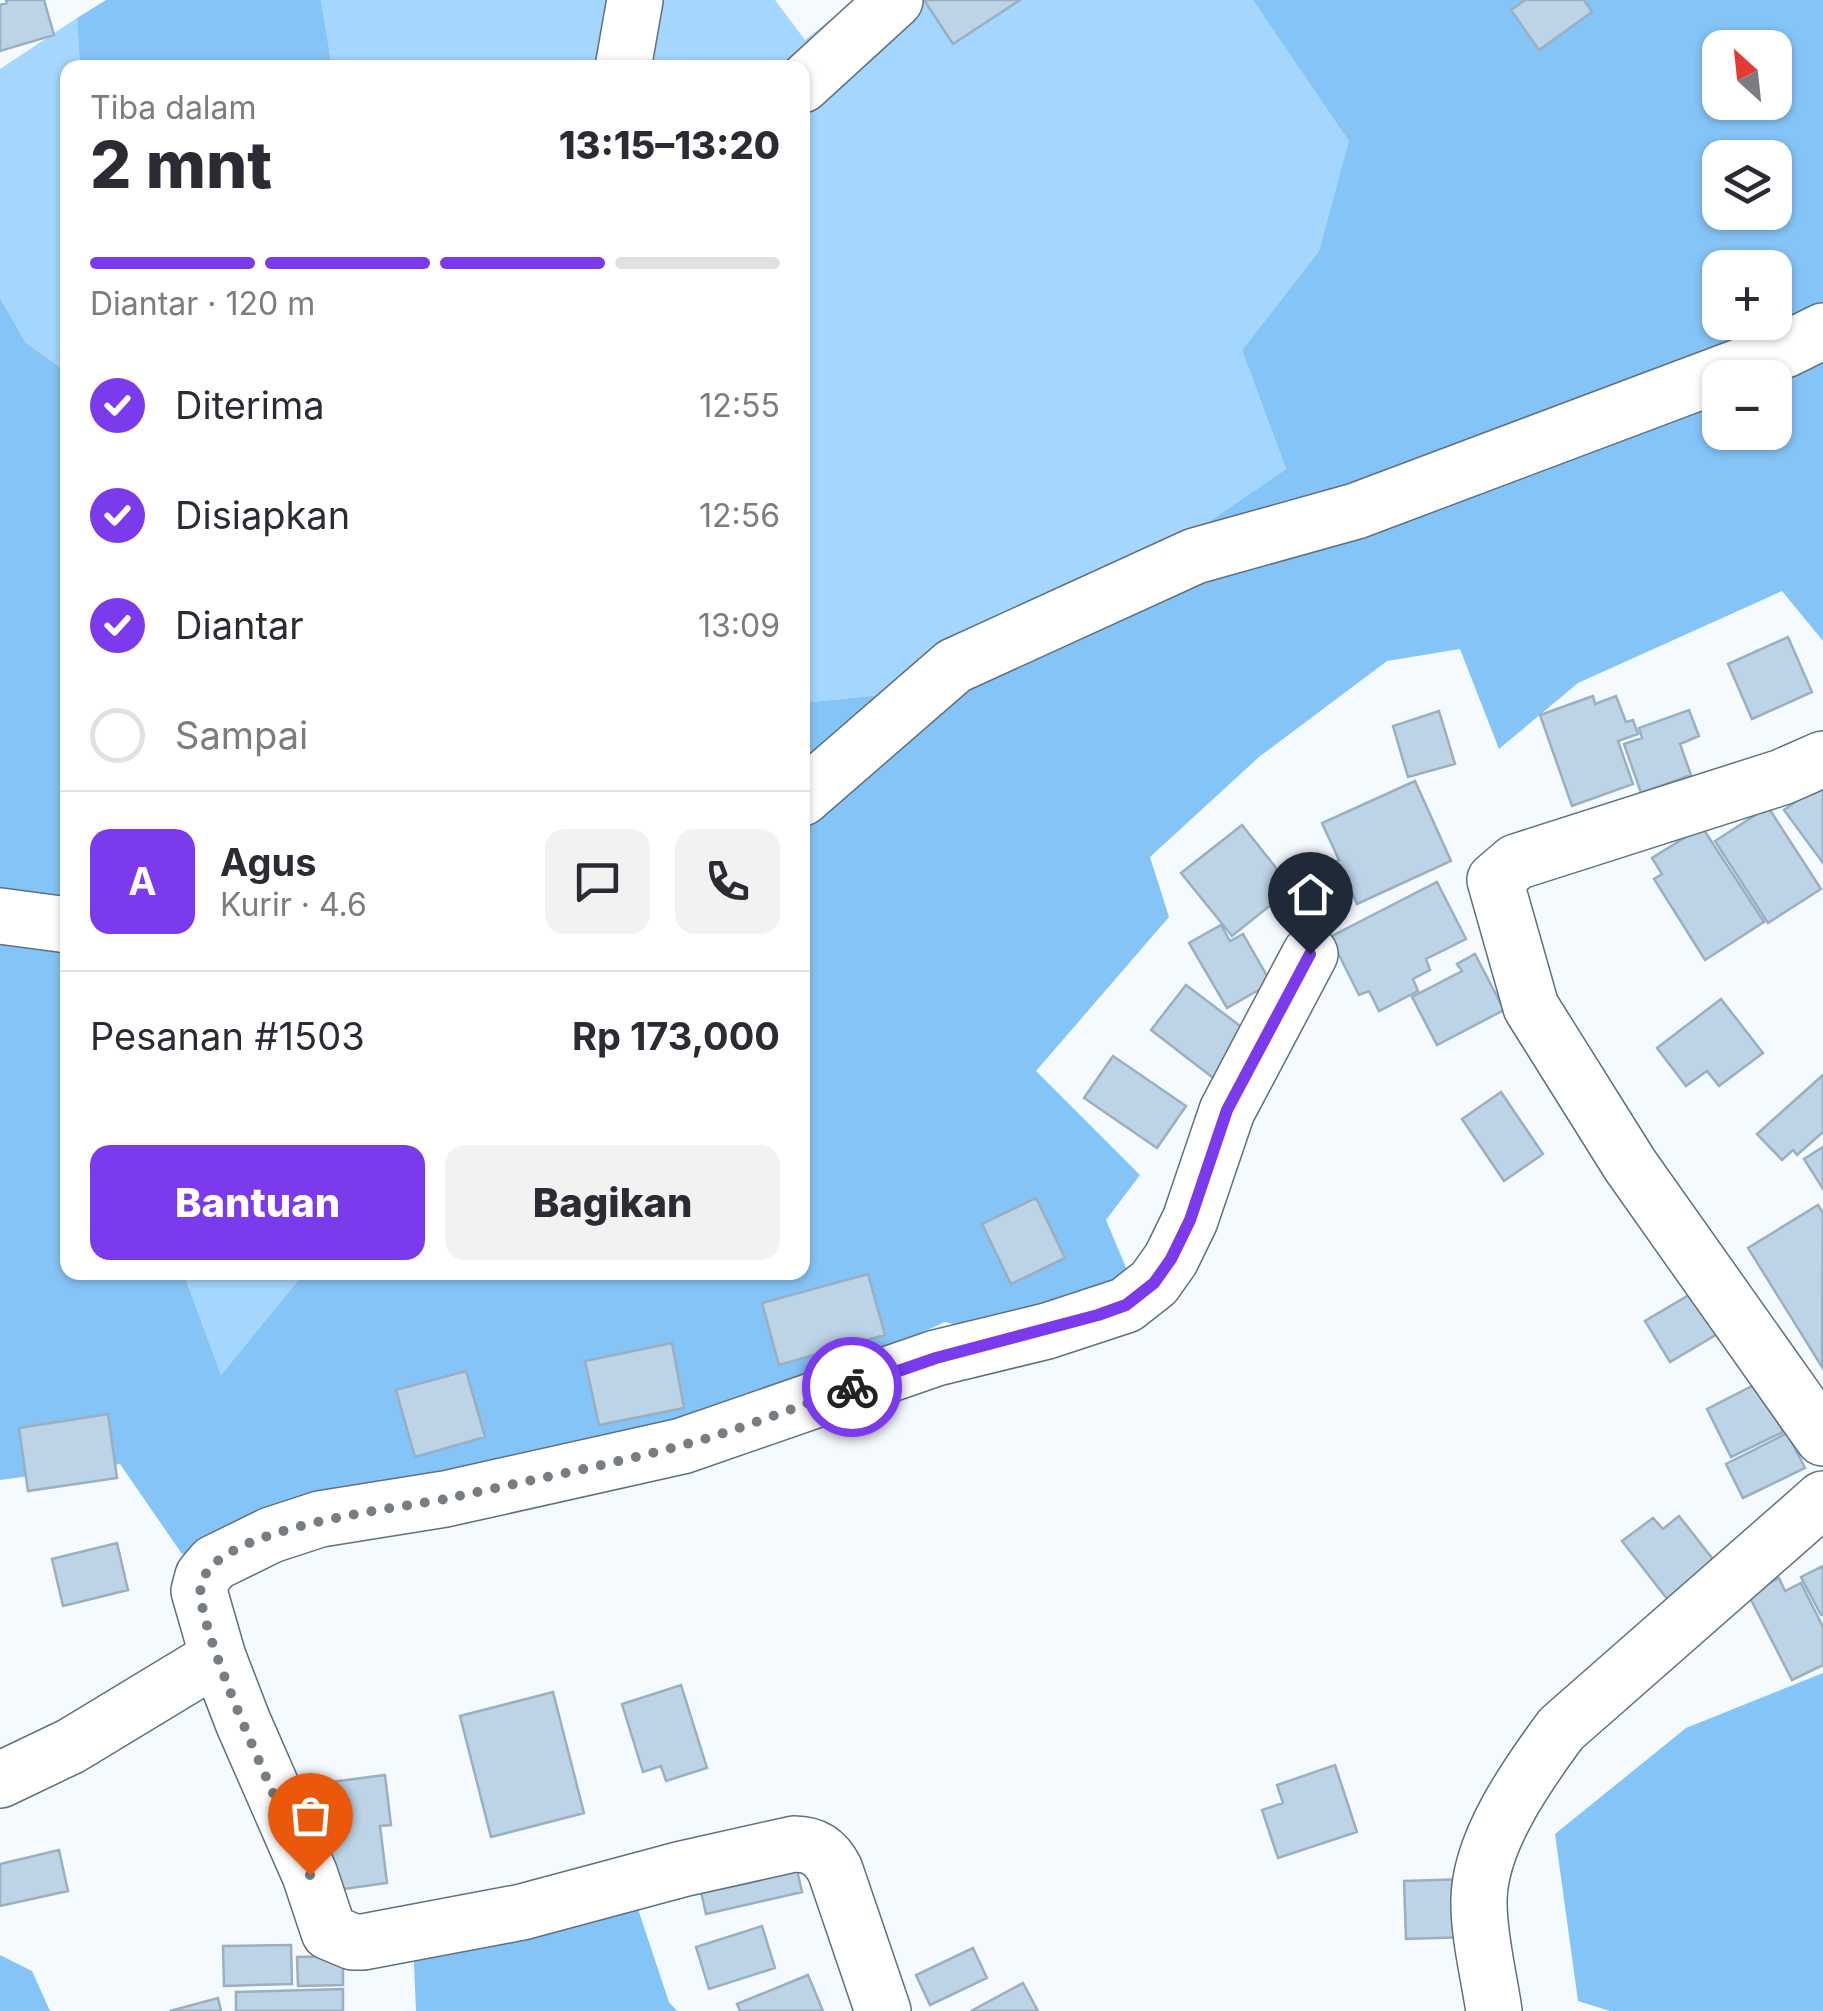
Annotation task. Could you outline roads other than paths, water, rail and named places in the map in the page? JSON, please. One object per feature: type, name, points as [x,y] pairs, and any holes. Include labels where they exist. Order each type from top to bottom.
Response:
[{"type":"street","points":[[625,60],[635,0]]},
{"type":"street","points":[[810,78],[895,0]]},
{"type":"street","points":[[810,791],[954,666],[1195,556],[1356,511],[1786,349],[1823,331]]},
{"type":"street","points":[[1823,759],[1782,778],[1516,862],[1495,880],[1531,1008],[1630,1164],[1823,1438]]},
{"type":"street","points":[[0,916],[60,924]]},
{"type":"street","points":[[883,2011],[836,1870],[830,1860],[808,1844],[699,1865],[522,1912],[363,1942],[337,1937],[325,1923],[310,1875],[218,1657],[199,1591],[203,1576],[233,1551],[320,1519],[445,1499],[682,1446],[936,1358],[1126,1305],[1154,1283],[1171,1259],[1190,1220],[1227,1110],[1310,954]]},
{"type":"street","points":[[1494,2011],[1478,1901],[1486,1862],[1507,1812],[1534,1766],[1560,1729],[1823,1498]]},
{"type":"street","points":[[0,1780],[70,1746],[218,1657]]}]
